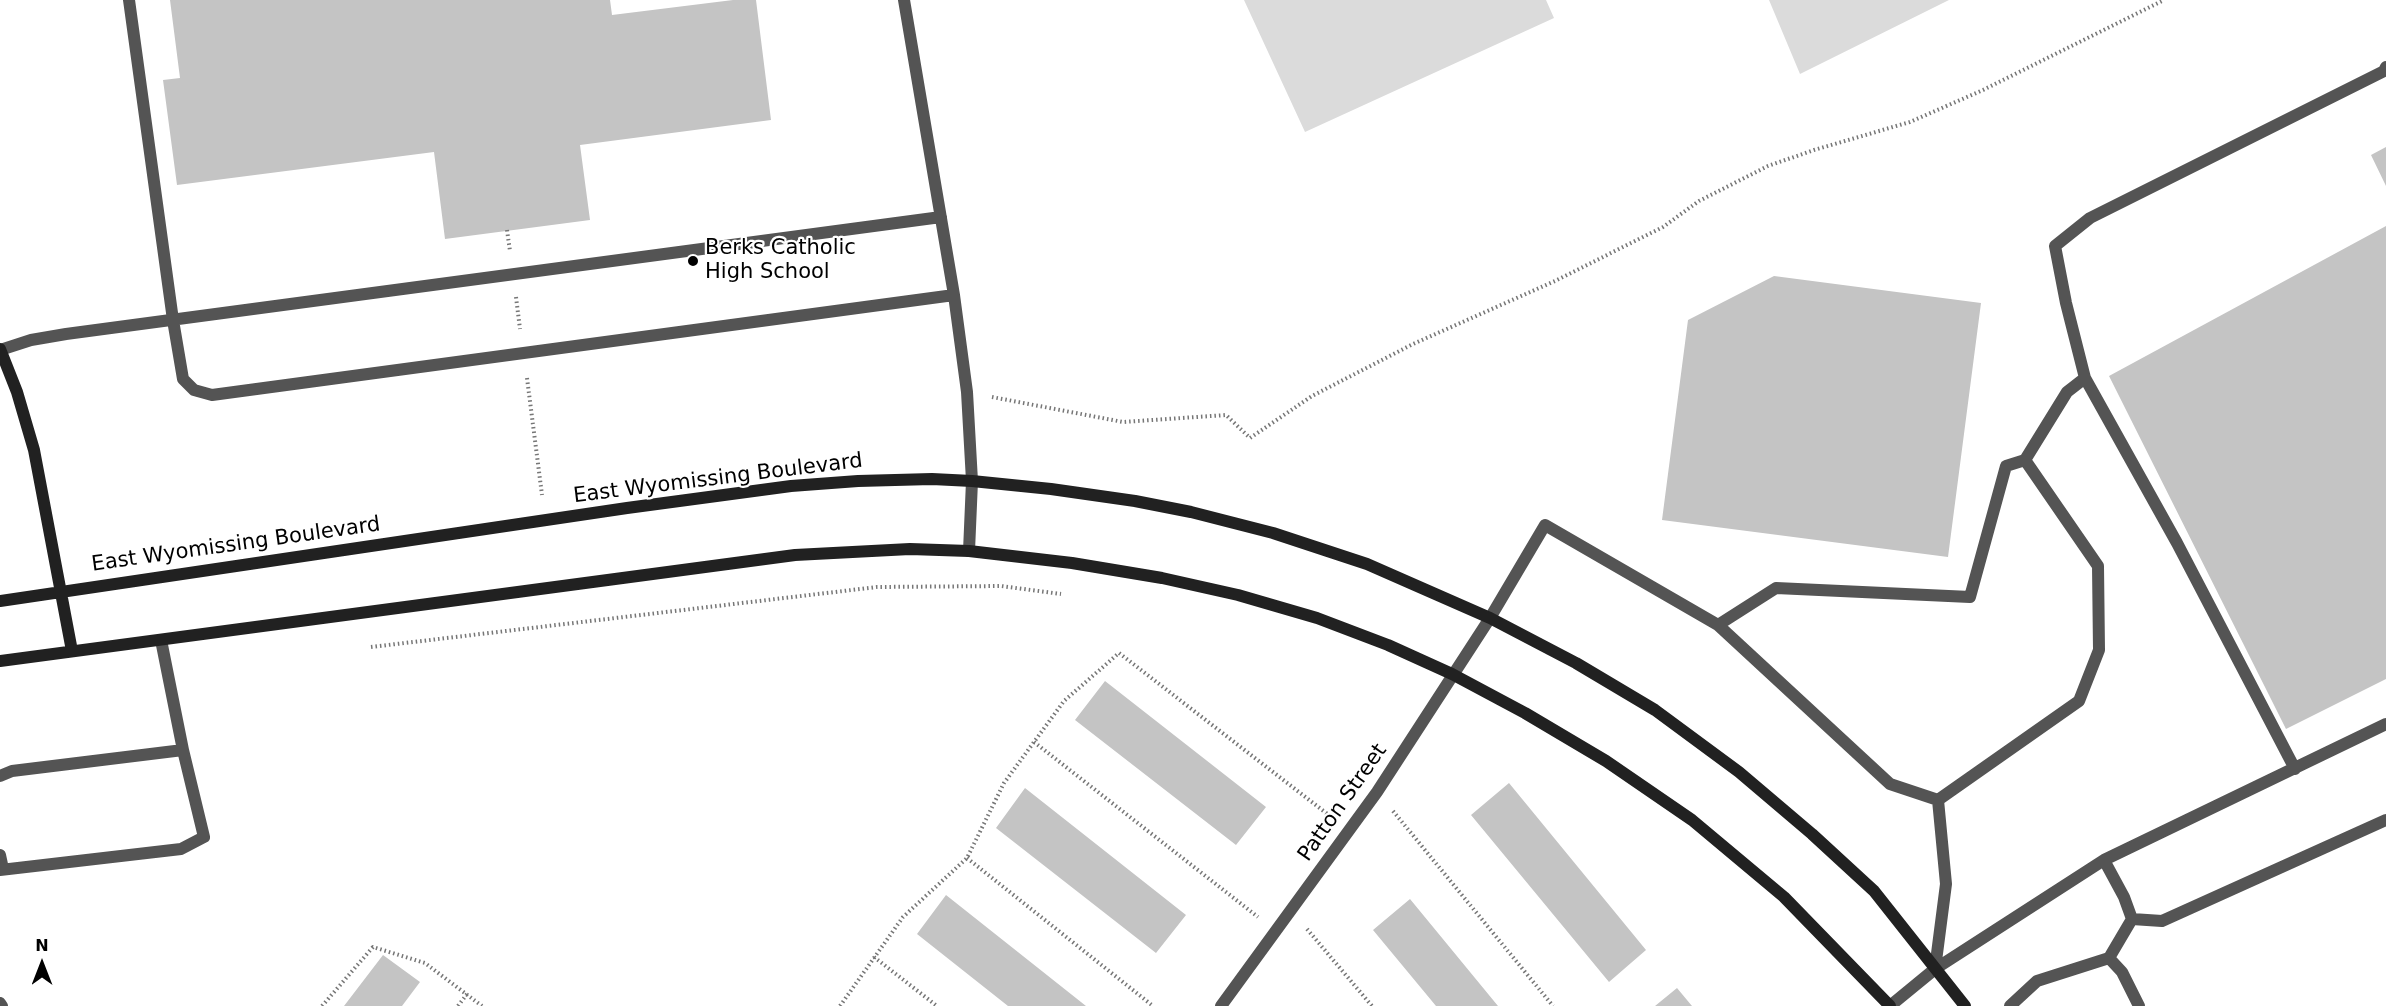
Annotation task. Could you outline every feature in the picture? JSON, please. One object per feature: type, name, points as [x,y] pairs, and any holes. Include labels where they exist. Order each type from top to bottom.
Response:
[{"type":"street","points":[[129,0],[173,320],[183,379],[194,390],[212,394],[954,296]]},
{"type":"street","points":[[904,0],[954,296],[967,392],[972,481],[969,551]]},
{"type":"street","points":[[2295,770],[2177,543],[2085,378],[2066,303],[2055,246],[2090,218],[2384,71],[2386,67]]},
{"type":"street","points":[[72,651],[34,450],[17,392],[0,350],[31,340],[941,217]]},
{"type":"street","points":[[1938,800],[1890,784],[1718,625],[1776,588],[1970,597],[2006,466],[2025,460],[2067,392],[2085,378]]},
{"type":"street","points":[[1938,800],[2079,701],[2099,650],[2098,566],[2025,460]]},
{"type":"street","name":"East Wyomissing Boulevard","points":[[0,601],[62,590],[791,486],[879,481],[972,481],[1050,489],[1191,512],[1273,533],[1367,564],[1490,618],[1576,663],[1655,710],[1739,772],[1874,891],[1965,1006]]},
{"type":"street","name":"Patton Street","points":[[1221,1006],[1377,792],[1490,618],[1545,525],[1718,625]]},
{"type":"street","points":[[0,662],[743,560],[846,551],[969,551],[1162,578],[1238,595],[1317,618],[1388,645],[1452,674],[1525,713],[1606,761],[1692,820],[1784,897],[1890,1006],[1935,969],[2104,860],[2295,770],[2386,724]]},
{"type":"street","points":[[0,855],[1,869],[181,849],[204,837],[183,750],[161,640]]},
{"type":"street","points":[[0,776],[12,771],[183,750]]},
{"type":"street","points":[[1935,969],[1946,884],[1938,800]]},
{"type":"street","points":[[2132,919],[2163,921],[2386,820]]},
{"type":"street","points":[[2104,860],[2124,897],[2132,919]]},
{"type":"street","points":[[2010,1006],[2037,981],[2109,958],[2132,919]]},
{"type":"street","points":[[2109,958],[2122,972],[2139,1006]]},
{"type":"path","points":[[967,392],[1123,422],[1226,415],[1250,438],[1312,396],[1413,344],[1554,281],[1663,227],[1699,201],[1768,166],[1910,122],[1983,90],[2164,0]]},
{"type":"path","points":[[371,647],[877,587],[1001,586],[1061,594]]},
{"type":"path","points":[[840,1006],[903,917],[966,858],[1004,783],[1064,701],[1119,653],[1349,831]]},
{"type":"path","points":[[1034,742],[1276,931]]},
{"type":"path","points":[[1377,792],[1553,1006]]},
{"type":"path","points":[[966,858],[1153,1006]]},
{"type":"path","points":[[1292,909],[1372,1006]]},
{"type":"path","points":[[322,1006],[373,947],[425,963],[482,1006]]},
{"type":"path","points":[[874,957],[938,1006]]},
{"type":"path","points":[[458,1006],[467,994]]},
{"type":"shaded area","points":[[1244,0],[1546,0],[1554,18],[1305,132]]},
{"type":"shaded area","points":[[1769,0],[1949,0],[1800,74]]},
{"type":"building","points":[[170,0],[610,0],[612,15],[733,0],[756,0],[771,120],[580,145],[590,220],[445,239],[434,152],[177,185],[163,80],[180,78]]},
{"type":"building","points":[[2386,147],[2386,186],[2371,155]]},
{"type":"building","points":[[2386,226],[2386,679],[2286,729],[2109,376]]},
{"type":"building","points":[[1774,276],[1981,303],[1948,557],[1662,520],[1688,320]]},
{"type":"building","points":[[1105,681],[1266,807],[1236,845],[1075,720]]},
{"type":"building","points":[[1509,783],[1646,950],[1609,982],[1471,815]]},
{"type":"building","points":[[1025,788],[1186,915],[1156,953],[996,828]]},
{"type":"building","points":[[946,895],[1086,1006],[1008,1006],[917,934]]},
{"type":"building","points":[[1410,899],[1498,1006],[1436,1006],[1373,930]]},
{"type":"building","points":[[383,955],[420,982],[402,1006],[344,1006]]},
{"type":"building","points":[[1677,988],[1692,1006],[1655,1006]]},
{"type":"place","name":"Berks Catholic High School","points":[[693,261]]}]
